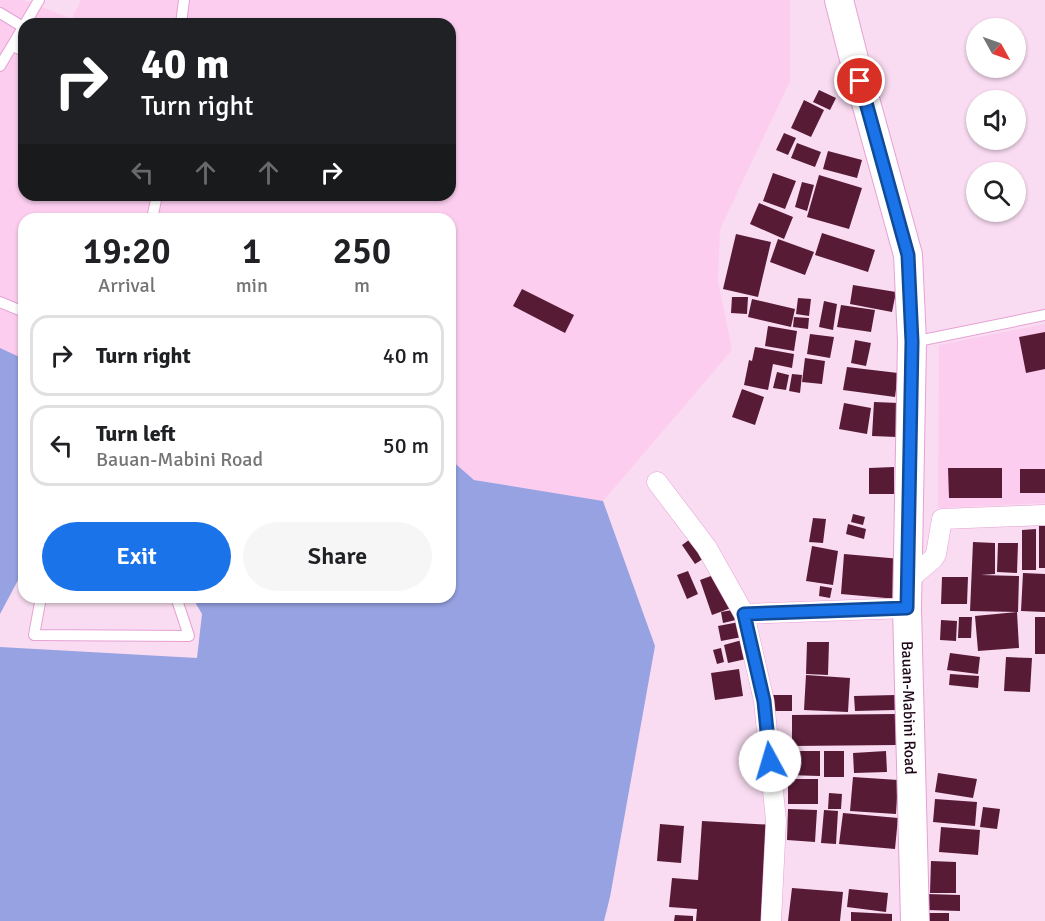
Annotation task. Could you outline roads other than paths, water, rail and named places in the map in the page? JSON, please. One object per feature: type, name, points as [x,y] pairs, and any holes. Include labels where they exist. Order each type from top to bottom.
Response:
[{"type":"main road","name":"Bauan-Mabini Road","points":[[840,0],[908,255],[912,342],[907,608],[915,921]]},
{"type":"street","points":[[657,482],[707,548],[744,614],[764,701],[776,821],[771,921]]},
{"type":"street","points":[[909,567],[933,559],[936,554],[942,519],[1045,515]]},
{"type":"street","points":[[744,614],[907,608]]},
{"type":"lane","points":[[29,18],[39,0]]},
{"type":"lane","points":[[182,18],[184,0]]},
{"type":"lane","points":[[0,14],[18,23]]},
{"type":"lane","points":[[0,66],[18,36]]},
{"type":"lane","points":[[12,46],[18,48]]},
{"type":"lane","points":[[0,302],[18,310]]},
{"type":"lane","points":[[912,342],[1045,315]]},
{"type":"lane","points":[[40,603],[34,635],[189,636],[178,603]]},
{"type":"water","points":[[0,348],[18,356],[18,603],[456,603],[456,464],[474,480],[603,501],[655,646],[604,921],[0,921]]}]
